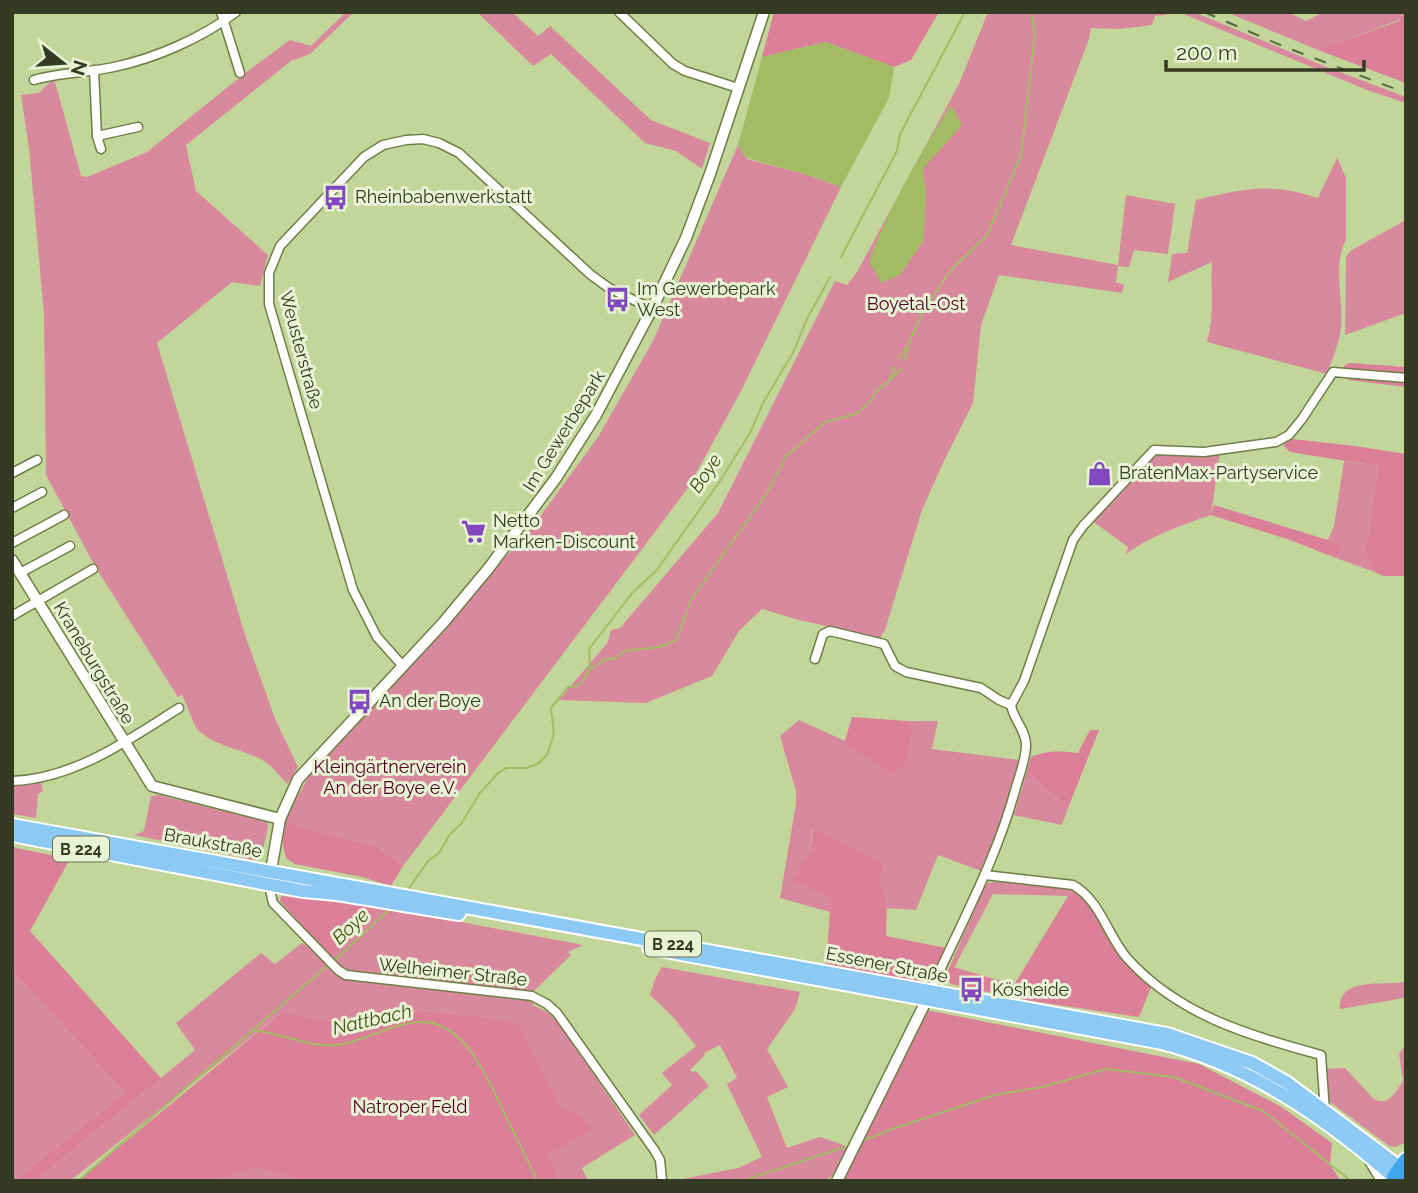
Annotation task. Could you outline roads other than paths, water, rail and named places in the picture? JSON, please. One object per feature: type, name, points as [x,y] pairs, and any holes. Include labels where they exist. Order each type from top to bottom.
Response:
[{"type":"main road","name":"Braukstraße","points":[[12,824],[271,871],[408,901]]},
{"type":"main road","name":"Braukstraße","points":[[12,835],[269,884],[386,897]]},
{"type":"main road","name":"Essener Straße","points":[[408,901],[714,961],[1167,1034],[1217,1049],[1275,1076],[1325,1111],[1398,1175]]},
{"type":"main road","name":"Essener Straße","points":[[929,996],[1157,1042],[1191,1052],[1247,1075],[1282,1094],[1398,1175]]},
{"type":"street","points":[[221,12],[240,73]]},
{"type":"street","points":[[34,80],[52,74],[94,70],[142,59],[195,37],[236,12]]},
{"type":"street","points":[[619,12],[679,67],[738,88]]},
{"type":"street","name":"Im Gewerbepark","points":[[269,884],[280,819],[298,779],[458,605],[532,512],[596,415],[686,238],[764,12]]},
{"type":"street","points":[[94,70],[97,136],[101,149]]},
{"type":"street","points":[[97,136],[138,127]]},
{"type":"street","name":"Weusterstraße","points":[[402,665],[377,637],[353,590],[269,304],[269,273],[280,246],[363,157],[394,141],[423,139],[459,153],[590,275],[618,293],[652,309]]},
{"type":"street","points":[[1011,705],[1024,681],[1073,540],[1154,450],[1204,452],[1276,442],[1289,435],[1333,372],[1406,378]]},
{"type":"street","points":[[12,473],[37,460]]},
{"type":"street","points":[[12,508],[42,492]]},
{"type":"street","points":[[12,543],[64,515]]},
{"type":"street","points":[[20,573],[70,546]]},
{"type":"street","name":"Kraneburgstraße","points":[[12,560],[152,786],[280,819]]},
{"type":"street","name":"Kraneburgstraße","points":[[38,601],[93,569]]},
{"type":"street","points":[[12,616],[38,601]]},
{"type":"street","points":[[815,659],[823,634],[830,631],[884,644],[887,655],[895,666],[956,684],[981,688],[1011,705],[1025,736],[1026,748],[1008,818],[985,875],[929,996],[836,1181]]},
{"type":"street","name":"Kraneburgstraße","points":[[124,742],[179,708]]},
{"type":"street","points":[[12,781],[61,772],[98,757],[124,742]]},
{"type":"street","points":[[985,875],[1073,885],[1082,891],[1126,956],[1175,997],[1217,1023],[1321,1055],[1325,1111]]},
{"type":"street","name":"Welheimer Straße","points":[[269,884],[273,902],[332,965],[346,975],[532,996],[547,1004],[557,1013],[655,1151],[660,1160],[662,1181]]},
{"type":"waterway","name":"Boye","points":[[841,257],[897,151],[900,134],[965,12]]},
{"type":"waterway","name":"Boye","points":[[899,358],[922,313],[951,270],[987,235],[1021,156],[1035,33],[1031,12]]},
{"type":"waterway","name":"Boye","points":[[407,891],[428,861],[439,853],[480,793],[498,773],[506,768],[527,768],[539,763],[547,755],[554,734],[551,708],[568,687],[575,686],[584,679],[589,668],[589,649],[633,592],[656,571],[720,481],[750,433],[764,401],[794,351],[806,321],[830,277]]},
{"type":"waterway","name":"Boye","points":[[905,360],[908,346]]},
{"type":"waterway","name":"Boye","points":[[589,670],[606,659],[615,659],[624,651],[660,647],[676,640],[691,600],[767,493],[786,456],[825,422],[856,414],[868,404],[877,390],[889,381],[895,367]]},
{"type":"waterway","name":"Boye","points":[[890,380],[901,369]]},
{"type":"waterway","name":"Boye","points":[[335,960],[391,908]]},
{"type":"waterway","name":"Boye","points":[[78,1181],[327,966]]},
{"type":"waterway","name":"Nattbach","points":[[252,1030],[326,1045],[347,1043],[407,1023],[434,1024],[448,1030],[461,1039],[481,1066],[537,1181]]},
{"type":"waterway","points":[[865,1140],[995,1095],[1042,1087],[1106,1069],[1174,1077],[1263,1111],[1351,1181]]},
{"type":"waterway","points":[[742,1181],[845,1147]]},
{"type":"railway","points":[[1204,12],[1285,47],[1406,93]]},
{"type":"place","name":"Rheinbabenwerkstatt","points":[[335,197]]},
{"type":"place","name":"Im Gewerbepark West","points":[[617,299]]},
{"type":"place","name":"BratenMax-Partyservice","points":[[1099,473]]},
{"type":"place","name":"Netto Marken-Discount","points":[[473,531]]},
{"type":"place","name":"An der Boye","points":[[359,701]]},
{"type":"place","name":"Kösheide","points":[[972,990]]},
{"type":"park label","name":"Boyetal-Ost","points":[[916,304]]},
{"type":"park label","name":"Kleingärtnerverein An der Boye e.V.","points":[[390,777]]},
{"type":"park label","name":"Natroper Feld","points":[[410,1107]]}]
